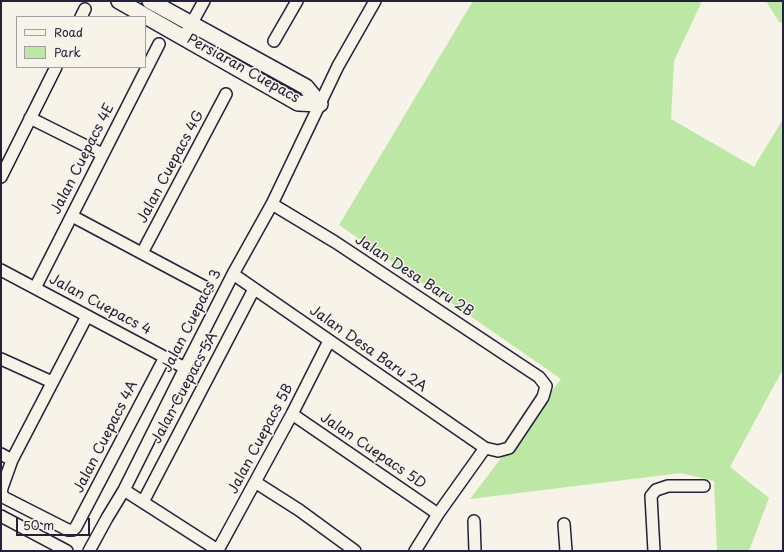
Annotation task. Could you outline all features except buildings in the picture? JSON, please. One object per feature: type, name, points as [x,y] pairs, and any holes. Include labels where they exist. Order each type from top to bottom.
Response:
[{"type":"street","name":"Persiaran Cuepacs","points":[[120,1],[298,102],[320,104]]},
{"type":"street","name":"Persiaran Cuepacs","points":[[150,1],[306,87],[320,104]]},
{"type":"street","points":[[184,37],[204,1]]},
{"type":"street","points":[[274,41],[297,1]]},
{"type":"street","name":"Jalan Cuepacs 3","points":[[89,551],[124,490],[233,274],[272,204],[338,66],[375,1]]},
{"type":"street","name":"Jalan Cuepacs 4E","points":[[35,288],[159,44]]},
{"type":"street","points":[[1,177],[55,68]]},
{"type":"street","name":"Jalan Cuepacs 4G","points":[[142,254],[226,94]]},
{"type":"street","points":[[30,118],[102,154]]},
{"type":"street","name":"Jalan Desa Baru 2B","points":[[272,204],[335,242],[539,377],[546,386],[543,398],[509,448],[498,452],[485,448]]},
{"type":"street","points":[[72,216],[207,288]]},
{"type":"street","name":"Jalan Cuepacs 4","points":[[1,270],[185,368]]},
{"type":"street","name":"Jalan Desa Baru 2A","points":[[233,274],[485,448]]},
{"type":"street","name":"Jalan Cuepacs 5A","points":[[143,502],[254,289]]},
{"type":"street","points":[[2,494],[2,488],[12,460],[88,316]]},
{"type":"street","name":"Jalan Cuepacs 5B","points":[[218,551],[292,414],[329,341]]},
{"type":"street","name":"Jalan Cuepacs 4A","points":[[2,494],[5,498],[68,530],[73,530],[76,527],[164,357]]},
{"type":"street","points":[[1,359],[52,382]]},
{"type":"street","name":"Jalan Cuepacs 5D","points":[[292,414],[438,514]]},
{"type":"street","points":[[415,551],[438,514],[485,448]]},
{"type":"street","points":[[1,454],[12,460]]},
{"type":"street","points":[[255,482],[299,510],[355,551]]},
{"type":"street","points":[[654,551],[651,496],[656,490],[668,486],[704,486]]},
{"type":"street","points":[[124,490],[218,551]]},
{"type":"street","points":[[1,516],[67,551]]},
{"type":"street","points":[[474,521],[475,551]]},
{"type":"street","points":[[564,524],[566,551]]},
{"type":"green space","points":[[473,1],[702,1],[674,61],[671,119],[754,167],[783,119],[783,369],[730,467],[769,498],[749,551],[717,551],[714,481],[681,473],[470,499],[561,379],[339,225]]},
{"type":"green space","points":[[766,1],[783,1],[783,24],[779,22]]}]
